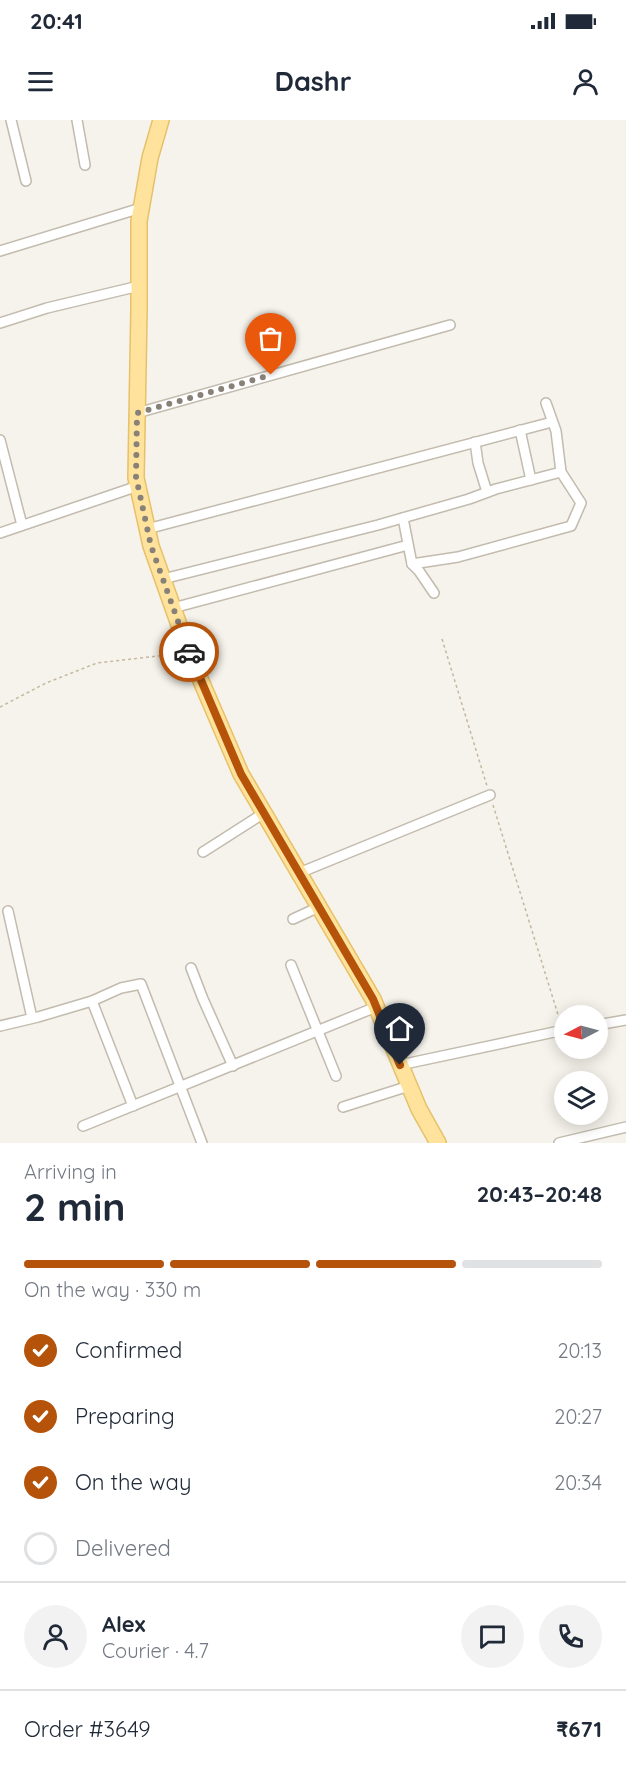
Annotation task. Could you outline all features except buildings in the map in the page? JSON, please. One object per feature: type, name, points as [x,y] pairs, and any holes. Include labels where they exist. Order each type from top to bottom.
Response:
[{"type":"main road","points":[[160,120],[150,158],[139,221],[136,478],[151,546],[189,653],[241,774],[376,1007],[419,1109],[438,1143]]},
{"type":"street","points":[[11,120],[26,181]]},
{"type":"street","points":[[77,120],[85,165]]},
{"type":"street","points":[[0,251],[141,208]]},
{"type":"street","points":[[0,323],[46,308],[139,286]]},
{"type":"street","points":[[137,413],[450,325]]},
{"type":"street","points":[[411,564],[458,556],[571,526],[581,503],[561,472],[556,431],[546,403]]},
{"type":"street","points":[[147,529],[552,422]]},
{"type":"street","points":[[520,430],[531,480]]},
{"type":"street","points":[[0,440],[22,525]]},
{"type":"street","points":[[475,442],[478,463],[487,492]]},
{"type":"street","points":[[163,579],[403,518],[561,472]]},
{"type":"street","points":[[0,533],[138,486]]},
{"type":"street","points":[[403,518],[411,564],[419,571],[434,593]]},
{"type":"street","points":[[173,608],[408,545]]},
{"type":"street","points":[[299,873],[490,795]]},
{"type":"street","points":[[203,852],[264,813]]},
{"type":"street","points":[[293,919],[319,907]]},
{"type":"street","points":[[8,911],[32,1018]]},
{"type":"street","points":[[291,965],[336,1076]]},
{"type":"street","points":[[191,968],[202,999],[233,1066]]},
{"type":"street","points":[[0,1026],[92,1001],[122,988],[141,984],[202,1143]]},
{"type":"street","points":[[92,1001],[133,1106]]},
{"type":"street","points":[[83,1125],[376,1007]]},
{"type":"street","points":[[608,1023],[626,1020]]},
{"type":"street","points":[[400,1065],[554,1033]]},
{"type":"street","points":[[343,1107],[409,1086]]},
{"type":"street","points":[[559,1143],[626,1127]]},
{"type":"path","points":[[442,639],[555,1005]]},
{"type":"path","points":[[0,707],[46,683],[97,663],[189,653]]},
{"type":"way so far","points":[[189,652],[151,546],[136,478],[137,413],[271,375]]},
{"type":"route","points":[[189,652],[241,774],[373,999],[400,1065]]}]
